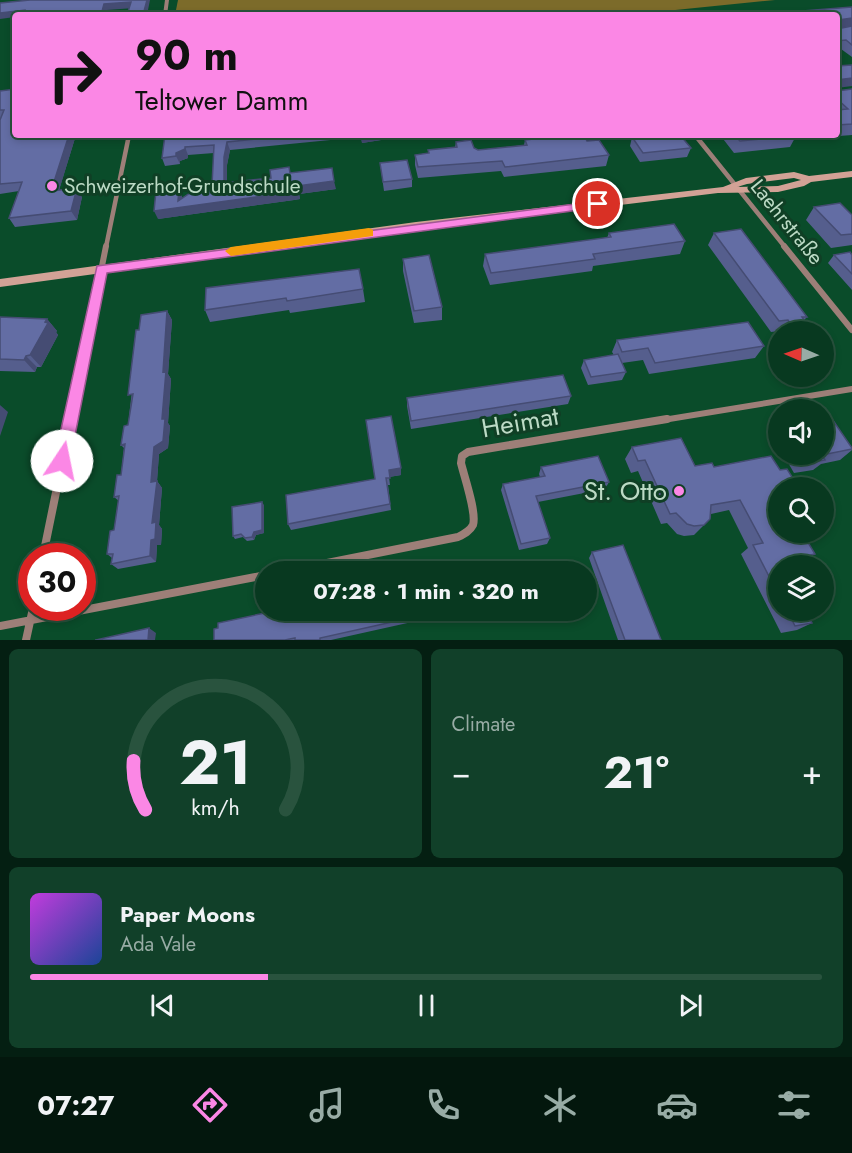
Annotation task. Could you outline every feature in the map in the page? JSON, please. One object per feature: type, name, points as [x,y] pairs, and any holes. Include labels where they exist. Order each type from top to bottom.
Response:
[{"type":"main road","points":[[0,283],[416,226],[737,188],[802,185],[809,179],[852,174]]},
{"type":"street","points":[[46,543],[128,138]]},
{"type":"street","name":"Laehrstraße","points":[[697,138],[852,330]]},
{"type":"street","name":"Heimat","points":[[337,561],[458,537],[468,532],[473,525],[474,517],[461,463],[462,456],[468,452],[852,389]]},
{"type":"street","points":[[96,607],[255,577]]},
{"type":"street","points":[[0,626],[25,621]]},
{"type":"street","points":[[26,640],[30,621]]},
{"type":"shaded area","points":[[178,0],[775,0],[656,12],[176,12]]},
{"type":"building","points":[[30,0],[147,0],[144,12],[128,12],[131,2],[104,4],[102,12],[25,12],[25,10],[0,13],[0,3]]},
{"type":"building","points":[[852,7],[852,18],[840,20],[840,12],[790,12]]},
{"type":"building","points":[[852,26],[852,45],[846,40],[840,41],[840,27]]},
{"type":"building","points":[[852,65],[852,78],[840,80],[840,66]]},
{"type":"building","points":[[12,89],[12,138],[68,138],[51,191],[77,188],[71,211],[9,218],[22,182],[0,184],[0,120],[4,110],[0,110],[0,91]]},
{"type":"building","points":[[852,89],[852,124],[840,125],[840,110],[848,109],[840,102],[840,91]]},
{"type":"building","points":[[165,138],[266,138],[227,142],[224,157],[224,183],[271,178],[270,170],[289,167],[290,173],[332,168],[334,181],[298,186],[298,190],[292,192],[154,211],[156,191],[179,188],[178,201],[199,187],[212,185],[214,145],[185,147],[176,153],[176,156],[162,158]]},
{"type":"building","points":[[586,138],[587,141],[599,140],[609,155],[505,167],[502,161],[418,167],[415,155],[429,153],[428,150],[457,147],[456,142],[471,140],[474,148],[478,150],[527,145],[525,140]]},
{"type":"building","points":[[633,138],[683,138],[691,148],[643,153]]},
{"type":"building","points":[[737,138],[774,138],[740,141]]},
{"type":"building","points":[[407,160],[412,179],[383,182],[380,163]]},
{"type":"building","points":[[840,203],[852,215],[852,234],[841,235],[814,207]]},
{"type":"building","points":[[674,224],[685,241],[593,254],[595,259],[491,273],[485,254],[611,237],[609,233]]},
{"type":"building","points":[[741,229],[807,317],[802,317],[805,321],[779,321],[714,233]]},
{"type":"building","points":[[850,252],[852,255],[852,274],[834,255]]},
{"type":"building","points":[[429,255],[442,307],[414,311],[403,259]]},
{"type":"building","points":[[359,269],[363,289],[287,301],[286,298],[205,310],[206,288]]},
{"type":"building","points":[[167,311],[163,372],[166,371],[162,419],[165,419],[163,441],[154,447],[151,482],[157,481],[152,523],[156,522],[155,539],[151,540],[150,556],[111,564],[113,554],[107,554],[110,531],[114,530],[119,496],[114,497],[117,475],[121,475],[125,444],[121,445],[124,426],[128,425],[133,394],[128,395],[136,330],[139,330],[141,315]]},
{"type":"building","points":[[0,317],[47,319],[45,322],[48,323],[30,355],[24,360],[0,359]]},
{"type":"building","points":[[748,322],[764,346],[655,363],[648,348],[622,352],[617,340]]},
{"type":"building","points":[[618,354],[626,372],[591,377],[584,360]]},
{"type":"building","points":[[563,375],[571,396],[411,421],[407,398]]},
{"type":"building","points":[[391,416],[401,468],[389,470],[390,478],[386,478],[390,504],[288,524],[286,495],[375,479],[366,420]]},
{"type":"building","points":[[834,422],[852,448],[834,453]]},
{"type":"building","points":[[681,438],[695,466],[712,463],[714,467],[768,457],[768,465],[777,465],[780,470],[787,469],[792,477],[768,477],[768,543],[808,543],[815,554],[768,555],[768,574],[753,545],[763,543],[740,500],[711,505],[710,519],[704,525],[687,524],[676,513],[670,514],[645,460],[638,461],[632,447]]},
{"type":"building","points":[[598,456],[609,482],[536,496],[550,538],[521,544],[503,484],[545,476],[541,467]]},
{"type":"building","points":[[262,502],[262,530],[254,532],[252,537],[245,538],[241,534],[233,536],[232,507]]},
{"type":"building","points":[[623,545],[661,640],[625,640],[592,552]]},
{"type":"building","points":[[255,615],[255,621],[396,621],[320,638],[320,640],[295,640],[295,638],[214,640],[214,629],[218,628],[218,623]]},
{"type":"building","points":[[792,621],[811,621],[812,623],[795,626]]},
{"type":"building","points":[[149,628],[148,640],[96,640]]},
{"type":"slow traffic","points":[[231,251],[369,233]]},
{"type":"place","name":"Schweizerhof-Grundschule","points":[[52,186]]},
{"type":"place","name":"St. Otto","points":[[679,491]]},
{"type":"route","points":[[62,461],[101,269],[598,204]]}]
